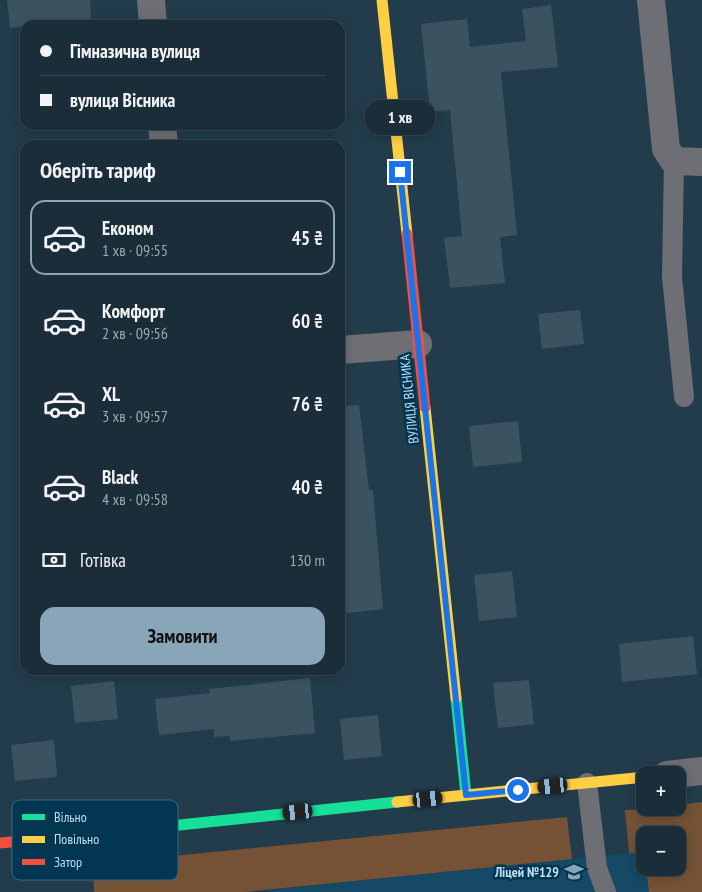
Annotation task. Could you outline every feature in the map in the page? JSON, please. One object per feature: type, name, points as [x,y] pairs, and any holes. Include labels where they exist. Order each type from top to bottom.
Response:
[{"type":"street","points":[[151,0],[153,20]]},
{"type":"street","name":"ВУЛИЦЯ ВІСНИКА","points":[[382,0],[466,795]]},
{"type":"street","points":[[651,0],[666,149],[674,161],[702,162]]},
{"type":"street","points":[[345,350],[418,344]]},
{"type":"street","points":[[686,773],[702,772]]},
{"type":"street","points":[[178,825],[636,778]]},
{"type":"lane","points":[[674,161],[672,276],[684,397]]},
{"type":"lane","points":[[588,783],[597,868],[606,892]]},
{"type":"shaded area","points":[[702,802],[702,892],[649,892],[647,876],[686,876],[686,826],[636,826],[636,853],[629,853],[625,810],[636,810],[636,816],[686,816],[686,804]]},
{"type":"shaded area","points":[[567,817],[572,859],[245,892],[94,892],[94,880],[178,880],[178,856]]},
{"type":"shaded area","name":"Ліцей №129","points":[[636,853],[636,876],[686,876],[702,892],[269,892],[269,890]]},
{"type":"building","points":[[7,0],[90,0],[91,20],[20,20],[20,27],[10,28]]},
{"type":"building","points":[[551,5],[558,67],[501,72],[517,235],[500,237],[505,283],[450,288],[444,238],[462,236],[450,110],[430,112],[421,24],[467,19],[470,47],[526,41],[522,9]]},
{"type":"building","points":[[580,310],[584,344],[542,349],[538,314]]},
{"type":"building","points":[[359,405],[369,490],[373,490],[383,609],[345,613],[345,406]]},
{"type":"building","points":[[518,421],[522,462],[473,467],[469,426]]},
{"type":"building","points":[[512,571],[517,617],[479,621],[474,575]]},
{"type":"building","points":[[693,636],[697,674],[622,682],[619,644]]},
{"type":"building","points":[[310,678],[315,733],[230,741],[230,736],[214,737],[214,729],[159,735],[155,699],[210,693],[209,689]]},
{"type":"building","points":[[529,680],[534,724],[498,728],[493,683]]},
{"type":"building","points":[[114,681],[118,719],[75,723],[71,686]]},
{"type":"building","points":[[378,715],[382,756],[344,760],[340,719]]},
{"type":"building","points":[[54,740],[57,777],[15,781],[11,745]]},
{"type":"traffic: fast","points":[[456,698],[466,795]]},
{"type":"traffic: fast","points":[[178,825],[397,802]]},
{"type":"traffic: slow","points":[[382,0],[407,234]]},
{"type":"traffic: slow","points":[[425,407],[456,698]]},
{"type":"traffic: slow","points":[[397,802],[636,778]]},
{"type":"traffic: jam","points":[[407,234],[425,407]]},
{"type":"traffic: jam","points":[[0,843],[12,842]]},
{"type":"place","name":"Ліцей №129","points":[[574,872]]},
{"type":"route","points":[[400,172],[466,795],[518,790]]}]
